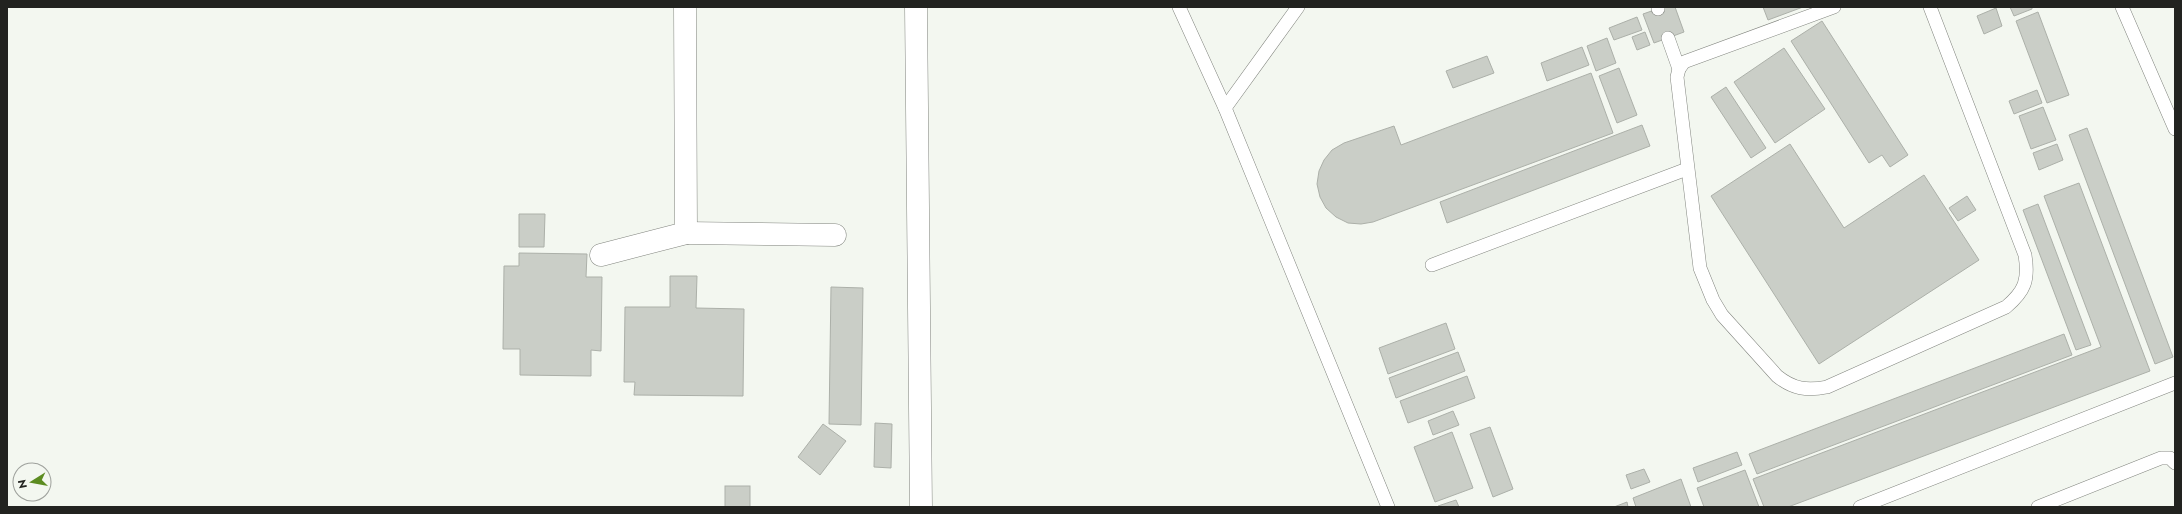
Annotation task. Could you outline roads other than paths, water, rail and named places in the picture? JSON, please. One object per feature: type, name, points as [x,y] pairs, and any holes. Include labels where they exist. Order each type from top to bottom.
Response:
[{"type":"street","points":[[685,7],[686,233]]},
{"type":"street","points":[[916,7],[921,507]]},
{"type":"street","points":[[601,256],[686,233],[835,235]]},
{"type":"lane","points":[[1179,7],[1225,108],[1388,507]]},
{"type":"lane","points":[[1225,108],[1298,7]]},
{"type":"lane","points":[[1834,7],[1684,62],[1679,69],[1677,77],[1700,268],[1713,300],[1722,315],[1777,376],[1788,384],[1807,389],[1827,387],[2006,307],[2017,298],[2025,285],[2028,270],[2025,255],[1930,7]]},
{"type":"lane","points":[[2122,7],[2175,129]]},
{"type":"lane","points":[[1668,38],[1679,69]]},
{"type":"lane","points":[[1432,265],[1687,169]]},
{"type":"lane","points":[[1860,507],[2175,384]]},
{"type":"lane","points":[[2038,507],[2161,458],[2170,458],[2175,463]]}]
